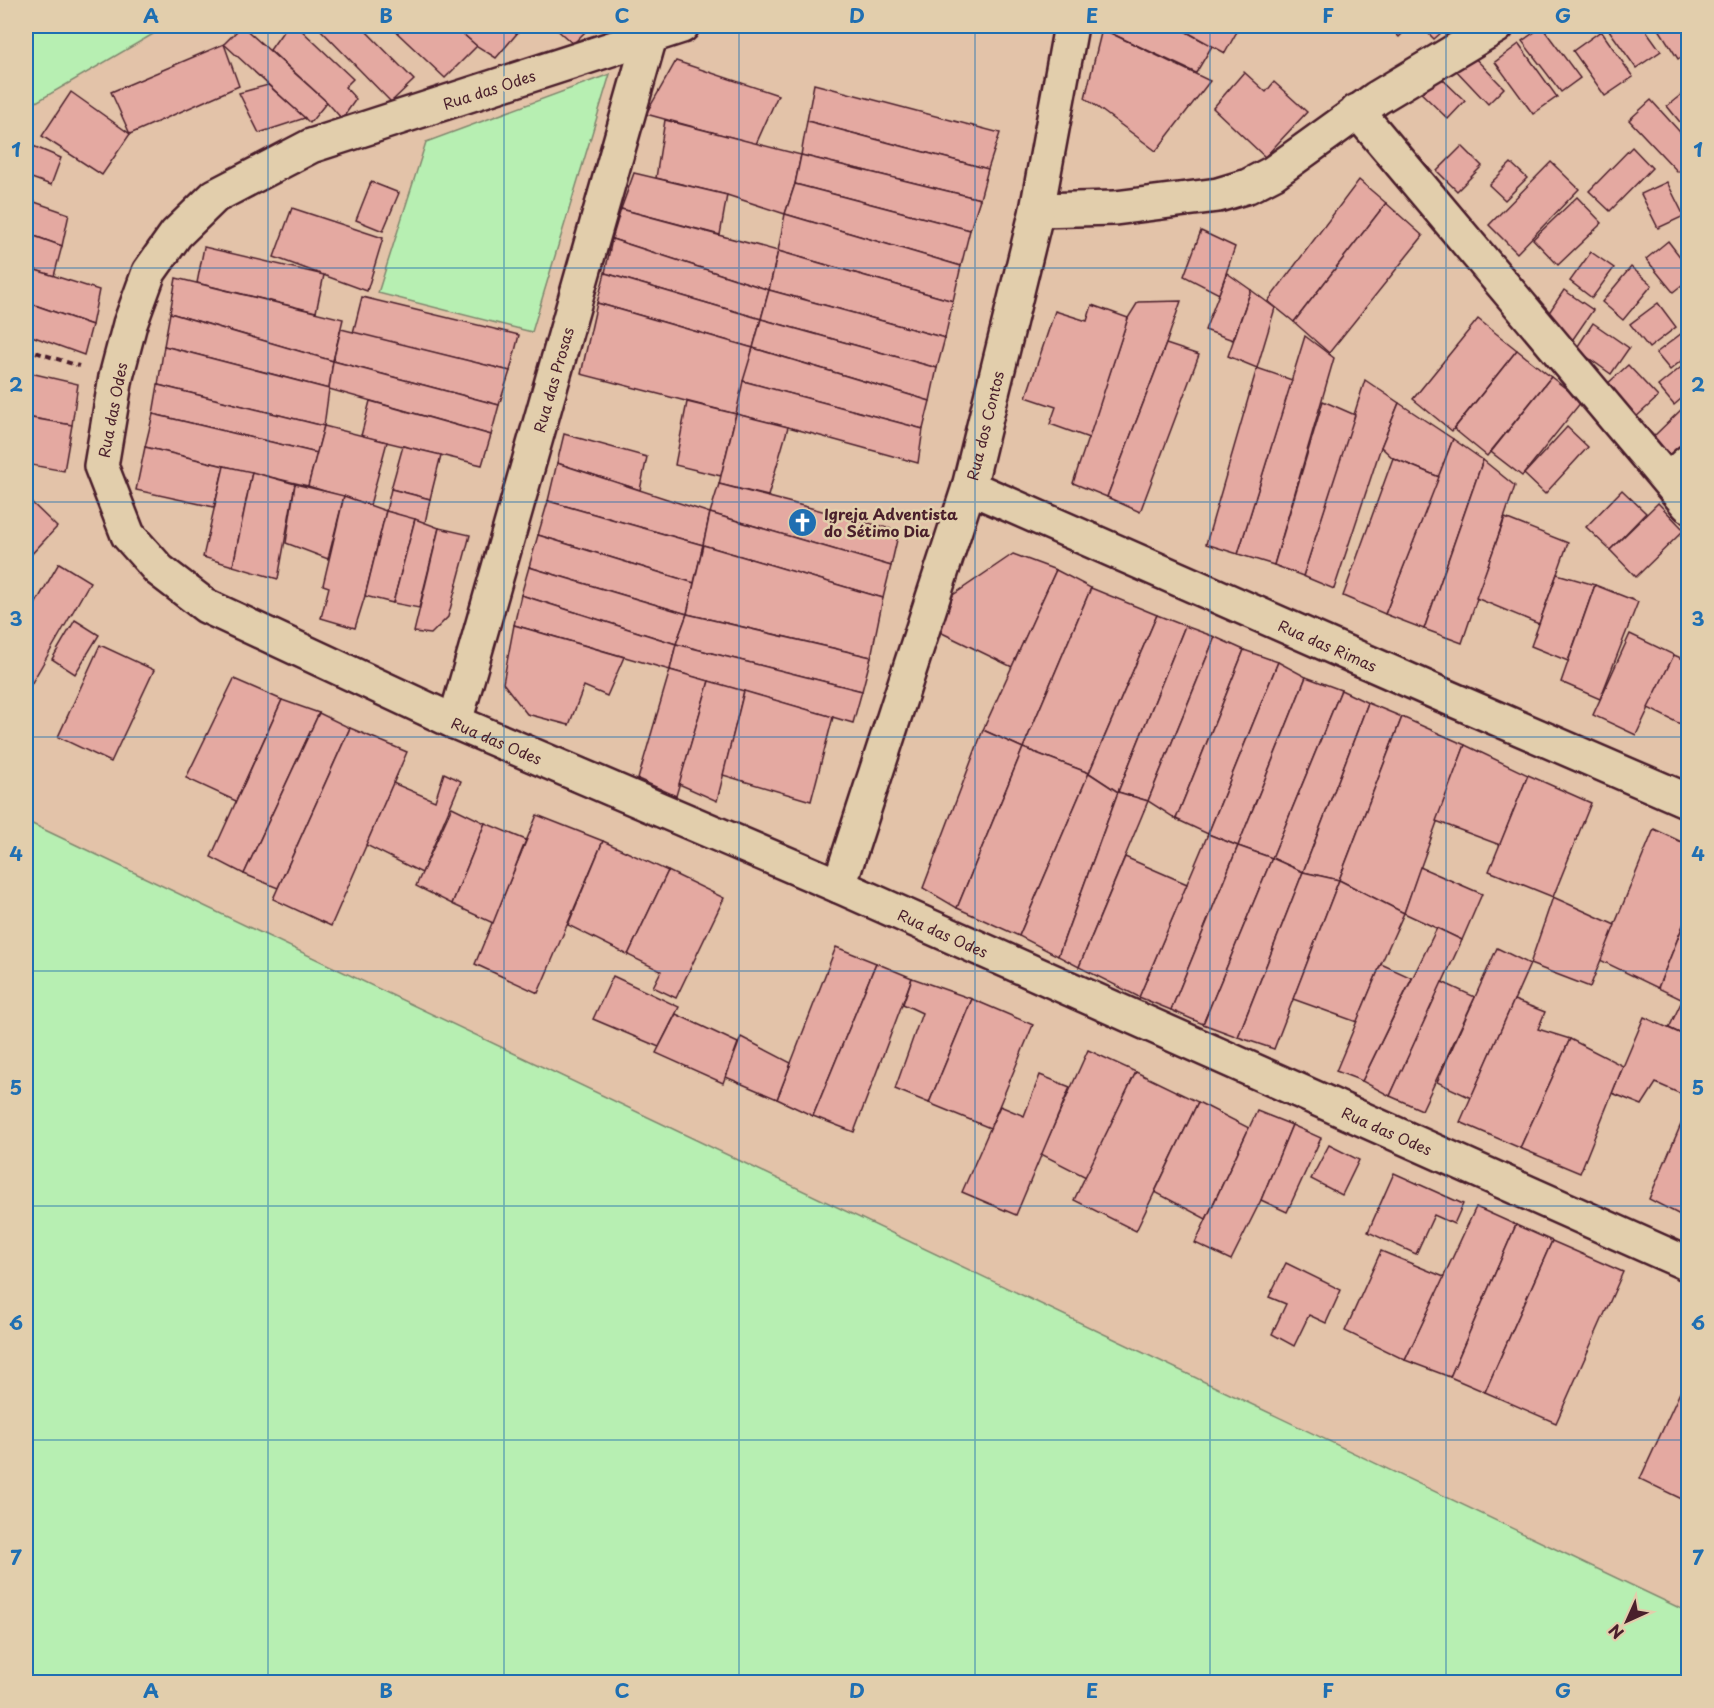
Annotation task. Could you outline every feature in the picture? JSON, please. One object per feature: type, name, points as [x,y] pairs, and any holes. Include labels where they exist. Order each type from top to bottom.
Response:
[{"type":"street","name":"Rua das Odes","points":[[681,26],[311,146],[215,196],[176,234],[149,272],[130,324],[116,377],[101,466],[128,535],[159,570],[206,606],[455,722],[839,886],[1689,1264]]},
{"type":"street","name":"Rua dos Contos","points":[[839,886],[969,487],[1037,210],[1071,26]]},
{"type":"street","points":[[1037,210],[1115,208],[1218,195],[1248,186],[1273,173],[1358,111],[1497,26]]},
{"type":"street","name":"Rua das Prosas","points":[[455,722],[650,37]]},
{"type":"street","points":[[1358,111],[1678,471],[1689,505]]},
{"type":"street","name":"Rua das Rimas","points":[[969,487],[1447,698],[1689,801]]},
{"type":"path","points":[[26,349],[116,377]]},
{"type":"green space","points":[[26,26],[167,26],[26,108]]},
{"type":"green space","points":[[610,74],[532,332],[378,293],[426,142]]},
{"type":"green space","points":[[26,821],[1688,1612],[1688,1682],[26,1682]]},
{"type":"building","points":[[242,26],[327,102],[310,123],[224,44]]},
{"type":"building","points":[[287,26],[297,26],[353,79],[345,87],[356,99],[342,119],[327,102],[270,50]]},
{"type":"building","points":[[317,26],[361,26],[414,80],[391,102]]},
{"type":"building","points":[[390,26],[454,26],[477,46],[445,78]]},
{"type":"building","points":[[454,26],[515,26],[520,30],[496,58],[477,46]]},
{"type":"building","points":[[553,26],[591,26],[573,44]]},
{"type":"building","points":[[1103,26],[1176,26],[1212,46],[1196,73],[1102,29]]},
{"type":"building","points":[[1176,26],[1240,26],[1225,53]]},
{"type":"building","points":[[1388,26],[1410,26],[1399,37]]},
{"type":"building","points":[[1421,26],[1449,26],[1434,39]]},
{"type":"building","points":[[1606,26],[1643,26],[1661,51],[1636,68]]},
{"type":"building","points":[[1657,26],[1688,26],[1688,52],[1678,59]]},
{"type":"building","points":[[1542,27],[1580,78],[1561,92],[1522,41]]},
{"type":"building","points":[[1102,29],[1210,81],[1156,151],[1085,98]]},
{"type":"building","points":[[1601,31],[1633,77],[1605,96],[1573,51]]},
{"type":"building","points":[[224,44],[239,86],[130,134],[111,92]]},
{"type":"building","points":[[1519,44],[1557,97],[1533,114],[1495,62]]},
{"type":"building","points":[[1470,53],[1504,88],[1488,104],[1454,68]]},
{"type":"building","points":[[676,61],[778,95],[756,144],[646,114]]},
{"type":"building","points":[[1433,70],[1465,101],[1448,119],[1416,88]]},
{"type":"building","points":[[1244,72],[1266,92],[1274,82],[1307,112],[1265,157],[1213,108]]},
{"type":"building","points":[[814,84],[1000,133],[988,169],[807,121]]},
{"type":"building","points":[[268,85],[305,118],[259,133],[239,93]]},
{"type":"building","points":[[71,92],[130,134],[102,175],[42,136]]},
{"type":"building","points":[[1682,94],[1688,102],[1688,132],[1667,106]]},
{"type":"building","points":[[1651,100],[1688,141],[1688,163],[1678,172],[1629,120]]},
{"type":"building","points":[[665,120],[801,155],[785,214],[727,195],[656,178]]},
{"type":"building","points":[[807,121],[988,169],[980,199],[801,155]]},
{"type":"building","points":[[26,143],[61,158],[51,185],[26,176]]},
{"type":"building","points":[[1462,146],[1482,166],[1457,191],[1437,171]]},
{"type":"building","points":[[1632,147],[1652,168],[1610,211],[1589,191]]},
{"type":"building","points":[[801,155],[980,199],[970,230],[795,184]]},
{"type":"building","points":[[1551,162],[1579,189],[1517,253],[1489,225]]},
{"type":"building","points":[[1511,163],[1527,178],[1505,200],[1489,185]]},
{"type":"building","points":[[634,173],[727,195],[720,235],[621,209]]},
{"type":"building","points":[[1359,180],[1386,203],[1294,322],[1268,301]]},
{"type":"building","points":[[371,182],[399,193],[383,231],[356,220]]},
{"type":"building","points":[[1667,182],[1684,216],[1658,228],[1641,194]]},
{"type":"building","points":[[795,184],[970,230],[961,266],[785,214]]},
{"type":"building","points":[[1577,197],[1602,223],[1558,265],[1533,239]]},
{"type":"building","points":[[26,199],[69,214],[62,246],[26,233]]},
{"type":"building","points":[[1386,203],[1423,236],[1329,353],[1294,322]]},
{"type":"building","points":[[292,208],[383,238],[367,291],[274,257]]},
{"type":"building","points":[[621,209],[778,251],[769,290],[612,239]]},
{"type":"building","points":[[785,214],[961,266],[953,301],[778,251]]},
{"type":"building","points":[[1201,231],[1235,247],[1219,294],[1184,276]]},
{"type":"building","points":[[26,233],[62,246],[54,276],[26,267]]},
{"type":"building","points":[[612,239],[769,290],[761,319],[605,273]]},
{"type":"building","points":[[1668,241],[1688,267],[1688,280],[1673,292],[1646,259]]},
{"type":"building","points":[[204,247],[324,275],[316,312],[197,283]]},
{"type":"building","points":[[778,251],[953,301],[945,338],[769,290]]},
{"type":"building","points":[[1591,252],[1614,268],[1592,298],[1570,281]]},
{"type":"building","points":[[26,267],[99,290],[92,325],[26,302]]},
{"type":"building","points":[[1631,267],[1652,285],[1623,320],[1602,302]]},
{"type":"building","points":[[605,273],[761,319],[753,348],[597,303]]},
{"type":"building","points":[[1227,273],[1251,290],[1233,340],[1205,330]]},
{"type":"building","points":[[176,278],[343,319],[333,361],[170,313]]},
{"type":"building","points":[[769,290],[945,338],[937,368],[761,319]]},
{"type":"building","points":[[1251,290],[1275,308],[1257,368],[1228,356]]},
{"type":"building","points":[[1564,290],[1593,310],[1571,342],[1542,323]]},
{"type":"building","points":[[362,297],[519,335],[510,371],[353,333]]},
{"type":"building","points":[[1181,301],[1107,497],[1073,483],[1128,318],[1138,302]]},
{"type":"building","points":[[26,302],[92,325],[84,355],[26,334]]},
{"type":"building","points":[[597,303],[753,348],[736,414],[581,374]]},
{"type":"building","points":[[1658,303],[1676,327],[1649,348],[1630,324]]},
{"type":"building","points":[[1092,305],[1128,318],[1089,438],[1050,424],[1056,407],[1026,397],[1055,311],[1087,321]]},
{"type":"building","points":[[170,313],[333,361],[329,389],[164,346]]},
{"type":"building","points":[[761,319],[937,368],[930,401],[753,348]]},
{"type":"building","points":[[1478,319],[1517,350],[1452,431],[1413,399]]},
{"type":"building","points":[[1593,323],[1629,348],[1611,374],[1576,349]]},
{"type":"building","points":[[341,329],[510,371],[499,405],[333,361]]},
{"type":"building","points":[[1682,333],[1688,340],[1688,355],[1670,370],[1656,353]]},
{"type":"building","points":[[1305,336],[1334,358],[1274,565],[1238,554]]},
{"type":"building","points":[[1166,344],[1199,355],[1140,512],[1107,497]]},
{"type":"building","points":[[164,346],[329,389],[324,426],[158,385]]},
{"type":"building","points":[[753,348],[930,401],[923,429],[743,381]]},
{"type":"building","points":[[1517,350],[1551,377],[1487,456],[1454,429]]},
{"type":"building","points":[[333,361],[499,405],[491,435],[329,389]]},
{"type":"building","points":[[1685,364],[1688,368],[1688,393],[1674,405],[1658,386]]},
{"type":"building","points":[[1628,365],[1658,397],[1634,419],[1605,386]]},
{"type":"building","points":[[1257,368],[1292,380],[1238,554],[1206,544]]},
{"type":"building","points":[[26,372],[78,384],[72,425],[26,417]]},
{"type":"building","points":[[1551,377],[1582,401],[1522,476],[1491,452]]},
{"type":"building","points":[[1365,380],[1399,403],[1381,447],[1334,589],[1303,576]]},
{"type":"building","points":[[743,381],[923,429],[918,463],[736,414]]},
{"type":"building","points":[[158,385],[324,426],[317,453],[153,414]]},
{"type":"building","points":[[370,401],[491,435],[482,465],[361,436]]},
{"type":"building","points":[[1323,401],[1355,415],[1303,576],[1274,565]]},
{"type":"building","points":[[687,402],[736,414],[721,476],[675,465]]},
{"type":"building","points":[[1399,403],[1453,439],[1439,477],[1393,458],[1381,447]]},
{"type":"building","points":[[1688,403],[1688,442],[1671,459],[1651,439]]},
{"type":"building","points":[[153,414],[317,453],[308,486],[145,447]]},
{"type":"building","points":[[736,414],[788,427],[768,496],[719,484]]},
{"type":"building","points":[[26,417],[72,425],[64,471],[26,464]]},
{"type":"building","points":[[324,426],[387,442],[370,505],[308,486]]},
{"type":"building","points":[[1567,427],[1588,447],[1545,494],[1524,474]]},
{"type":"building","points":[[564,434],[647,457],[640,490],[557,463]]},
{"type":"building","points":[[1453,439],[1483,460],[1424,629],[1385,614]]},
{"type":"building","points":[[403,446],[441,455],[430,499],[391,489]]},
{"type":"building","points":[[145,447],[224,466],[214,507],[136,490]]},
{"type":"building","points":[[1393,458],[1439,477],[1385,614],[1343,596]]},
{"type":"building","points":[[1483,460],[1515,486],[1462,643],[1424,629]]},
{"type":"building","points":[[557,463],[710,513],[703,545],[548,501]]},
{"type":"building","points":[[224,466],[252,472],[233,566],[203,557]]},
{"type":"building","points":[[252,472],[295,484],[278,579],[233,566]]},
{"type":"building","points":[[295,484],[344,496],[328,559],[286,543]]},
{"type":"building","name":"Igreja Adventista do Sétimo Dia","points":[[719,484],[899,531],[891,566],[710,513]]},
{"type":"building","points":[[391,489],[430,499],[425,523],[386,511]]},
{"type":"building","points":[[1622,490],[1646,513],[1610,550],[1586,527]]},
{"type":"building","points":[[344,496],[386,511],[355,628],[321,618],[329,587],[323,585]]},
{"type":"building","points":[[26,497],[57,527],[26,560]]},
{"type":"building","points":[[548,501],[703,545],[694,583],[538,535]]},
{"type":"building","points":[[1658,503],[1684,530],[1636,577],[1610,550]]},
{"type":"building","points":[[386,511],[415,519],[393,603],[365,596]]},
{"type":"building","points":[[710,513],[891,566],[883,598],[703,545]]},
{"type":"building","points":[[1505,518],[1568,543],[1539,624],[1476,598]]},
{"type":"building","points":[[415,519],[439,528],[419,608],[393,603]]},
{"type":"building","points":[[439,528],[470,535],[448,617],[431,634],[414,632]]},
{"type":"building","points":[[538,535],[694,583],[687,614],[529,567]]},
{"type":"building","points":[[703,545],[883,598],[871,657],[687,614]]},
{"type":"building","points":[[1013,554],[1056,570],[1012,667],[940,632],[953,595]]},
{"type":"building","points":[[59,563],[90,582],[26,693],[26,620]]},
{"type":"building","points":[[529,567],[687,614],[676,644],[521,595]]},
{"type":"building","points":[[1056,570],[1091,588],[1023,748],[983,730]]},
{"type":"building","points":[[1557,574],[1595,585],[1568,661],[1531,646]]},
{"type":"building","points":[[1595,585],[1638,602],[1600,699],[1561,682]]},
{"type":"building","points":[[1091,588],[1157,615],[1089,773],[1023,748]]},
{"type":"building","points":[[521,595],[676,644],[670,670],[514,625]]},
{"type":"building","points":[[687,614],[871,657],[862,691],[676,644]]},
{"type":"building","points":[[1157,615],[1185,626],[1118,792],[1089,773]]},
{"type":"building","points":[[75,620],[99,635],[75,674],[52,659]]},
{"type":"building","points":[[514,625],[624,657],[607,696],[584,686],[569,725],[527,714],[503,683]]},
{"type":"building","points":[[1185,626],[1215,637],[1148,801],[1118,792]]},
{"type":"building","points":[[1630,634],[1674,655],[1636,735],[1593,715]]},
{"type":"building","points":[[1215,637],[1244,650],[1176,819],[1148,801]]},
{"type":"building","points":[[676,644],[862,691],[853,723],[670,670]]},
{"type":"building","points":[[100,645],[154,670],[111,762],[58,737]]},
{"type":"building","points":[[1244,650],[1278,662],[1208,834],[1176,819]]},
{"type":"building","points":[[1674,655],[1688,661],[1688,706],[1680,724],[1648,708]]},
{"type":"building","points":[[1278,662],[1306,677],[1238,846],[1208,834]]},
{"type":"building","points":[[670,670],[709,681],[676,796],[638,779]]},
{"type":"building","points":[[1306,677],[1341,690],[1272,858],[1238,846]]},
{"type":"building","points":[[234,679],[282,700],[236,801],[186,778]]},
{"type":"building","points":[[709,681],[744,691],[717,801],[679,784]]},
{"type":"building","points":[[1341,690],[1368,703],[1303,872],[1272,858]]},
{"type":"building","points":[[744,691],[833,717],[811,801],[723,775]]},
{"type":"building","points":[[282,700],[319,713],[244,874],[211,857]]},
{"type":"building","points":[[1368,703],[1402,717],[1339,880],[1303,872]]},
{"type":"building","points":[[319,713],[350,728],[278,888],[244,874]]},
{"type":"building","points":[[1402,717],[1465,745],[1404,913],[1339,880]]},
{"type":"building","points":[[350,728],[407,752],[331,926],[273,899]]},
{"type":"building","points":[[983,730],[1023,748],[957,908],[923,888]]},
{"type":"building","points":[[1465,745],[1528,775],[1500,845],[1436,821]]},
{"type":"building","points":[[1023,748],[1089,773],[1019,936],[957,908]]},
{"type":"building","points":[[444,773],[461,781],[422,873],[366,845],[393,783],[435,801]]},
{"type":"building","points":[[1089,773],[1118,792],[1058,956],[1019,936]]},
{"type":"building","points":[[1528,775],[1591,803],[1553,897],[1489,871]]},
{"type":"building","points":[[1118,792],[1148,801],[1079,967],[1058,956]]},
{"type":"building","points":[[452,807],[485,823],[452,904],[416,886]]},
{"type":"building","points":[[537,815],[603,841],[538,993],[475,964]]},
{"type":"building","points":[[485,823],[526,840],[493,923],[452,904]]},
{"type":"building","points":[[1654,829],[1688,845],[1688,913],[1658,988],[1600,960]]},
{"type":"building","points":[[1208,834],[1238,846],[1171,1010],[1139,997]]},
{"type":"building","points":[[603,841],[668,871],[628,955],[568,925]]},
{"type":"building","points":[[1238,846],[1272,858],[1203,1024],[1171,1010]]},
{"type":"building","points":[[1125,857],[1187,884],[1139,997],[1079,967]]},
{"type":"building","points":[[1272,858],[1303,872],[1238,1037],[1203,1024]]},
{"type":"building","points":[[1420,867],[1482,894],[1462,940],[1404,913]]},
{"type":"building","points":[[668,871],[724,898],[676,998],[653,987],[661,971],[628,955]]},
{"type":"building","points":[[1303,872],[1339,880],[1274,1049],[1238,1037]]},
{"type":"building","points":[[1339,880],[1404,913],[1357,1022],[1293,999]]},
{"type":"building","points":[[1553,897],[1615,925],[1590,987],[1530,964]]},
{"type":"building","points":[[1688,913],[1688,988],[1683,1000],[1658,988]]},
{"type":"building","points":[[1437,928],[1462,940],[1390,1096],[1362,1081]]},
{"type":"building","points":[[836,947],[876,963],[813,1116],[777,1099]]},
{"type":"building","points":[[1497,948],[1530,964],[1471,1098],[1437,1082]]},
{"type":"building","points":[[876,963],[912,978],[854,1132],[813,1116]]},
{"type":"building","points":[[1381,964],[1412,978],[1362,1081],[1336,1071]]},
{"type":"building","points":[[613,976],[679,1007],[659,1047],[593,1019]]},
{"type":"building","points":[[912,978],[972,999],[929,1103],[895,1089],[922,1013],[903,1004]]},
{"type":"building","points":[[1442,982],[1475,997],[1422,1110],[1390,1096]]},
{"type":"building","points":[[1688,988],[1688,1037],[1669,1028]]},
{"type":"building","points":[[972,999],[1033,1025],[990,1128],[929,1103]]},
{"type":"building","points":[[1514,1000],[1545,1012],[1538,1029],[1570,1039],[1520,1148],[1460,1122]]},
{"type":"building","points":[[676,1014],[738,1043],[723,1083],[656,1053]]},
{"type":"building","points":[[1644,1017],[1688,1037],[1688,1097],[1656,1083],[1642,1105],[1612,1093]]},
{"type":"building","points":[[741,1037],[791,1063],[777,1099],[726,1077]]},
{"type":"building","points":[[1570,1039],[1623,1066],[1580,1173],[1520,1148]]},
{"type":"building","points":[[1088,1050],[1136,1072],[1086,1177],[1041,1154]]},
{"type":"building","points":[[1136,1072],[1198,1102],[1136,1231],[1074,1200]]},
{"type":"building","points":[[1040,1075],[1070,1087],[1016,1215],[962,1192],[1000,1106],[1024,1116]]},
{"type":"building","points":[[1198,1102],[1249,1128],[1206,1219],[1155,1192]]},
{"type":"building","points":[[1688,1108],[1688,1219],[1649,1199]]},
{"type":"building","points":[[1257,1111],[1292,1125],[1261,1200],[1231,1260],[1195,1243]]},
{"type":"building","points":[[1292,1125],[1321,1138],[1287,1212],[1261,1200]]},
{"type":"building","points":[[1329,1145],[1359,1160],[1342,1195],[1311,1179]]},
{"type":"building","points":[[1394,1173],[1463,1204],[1454,1224],[1434,1215],[1416,1254],[1368,1232]]},
{"type":"building","points":[[1476,1207],[1516,1225],[1450,1377],[1405,1360]]},
{"type":"building","points":[[1516,1225],[1552,1241],[1485,1392],[1450,1377]]},
{"type":"building","points":[[1552,1241],[1623,1272],[1556,1423],[1485,1392]]},
{"type":"building","points":[[1381,1251],[1444,1277],[1405,1360],[1345,1331]]},
{"type":"building","points":[[1286,1263],[1341,1290],[1326,1323],[1309,1315],[1294,1346],[1272,1334],[1286,1304],[1269,1297]]},
{"type":"building","points":[[1688,1375],[1688,1502],[1640,1479]]},
{"type":"place","name":"Igreja Adventista do Sétimo Dia","points":[[803,522]]}]
